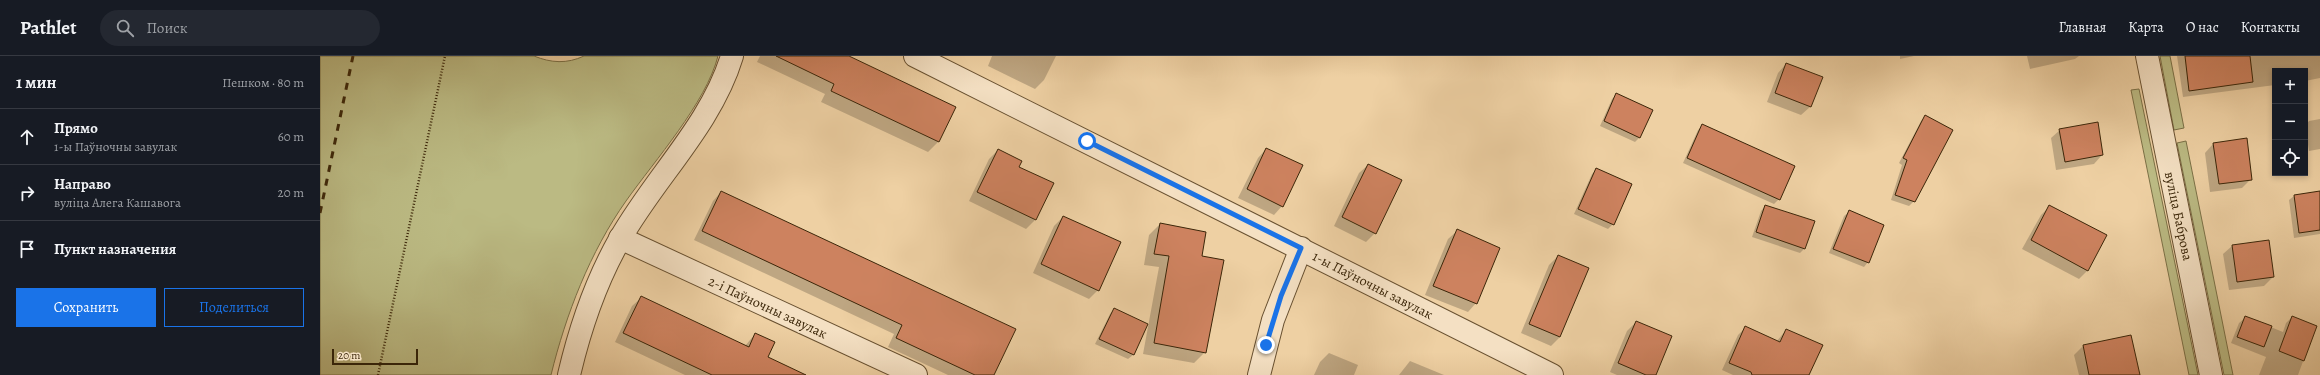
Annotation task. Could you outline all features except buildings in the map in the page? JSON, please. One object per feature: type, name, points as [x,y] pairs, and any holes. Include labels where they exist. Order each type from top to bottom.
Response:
[{"type":"street","points":[[569,375],[590,304],[620,238],[713,103],[726,77],[732,56]]},
{"type":"street","name":"1-ы Паўночны завулак","points":[[915,56],[1552,375]]},
{"type":"street","name":"вуліца Баброва","points":[[2147,56],[2211,375]]},
{"type":"street","name":"2-і Паўночны завулак","points":[[620,238],[916,375]]},
{"type":"street","points":[[1259,375],[1273,320],[1301,248]]},
{"type":"path","points":[[378,375],[446,56]]},
{"type":"shaded area","points":[[320,56],[534,56],[559,62],[578,59],[584,56],[718,56],[712,74],[703,93],[678,131],[626,201],[601,241],[590,262],[564,329],[551,375],[320,375]]},
{"type":"shaded area","points":[[2160,56],[2170,56],[2184,128],[2174,130]]},
{"type":"shaded area","points":[[2139,89],[2198,375],[2189,375],[2131,90]]},
{"type":"shaded area","points":[[2186,141],[2233,375],[2224,375],[2177,143]]},
{"type":"railway","points":[[320,213],[353,56]]},
{"type":"route","points":[[1087,141],[1301,248],[1281,296],[1266,345]]}]
